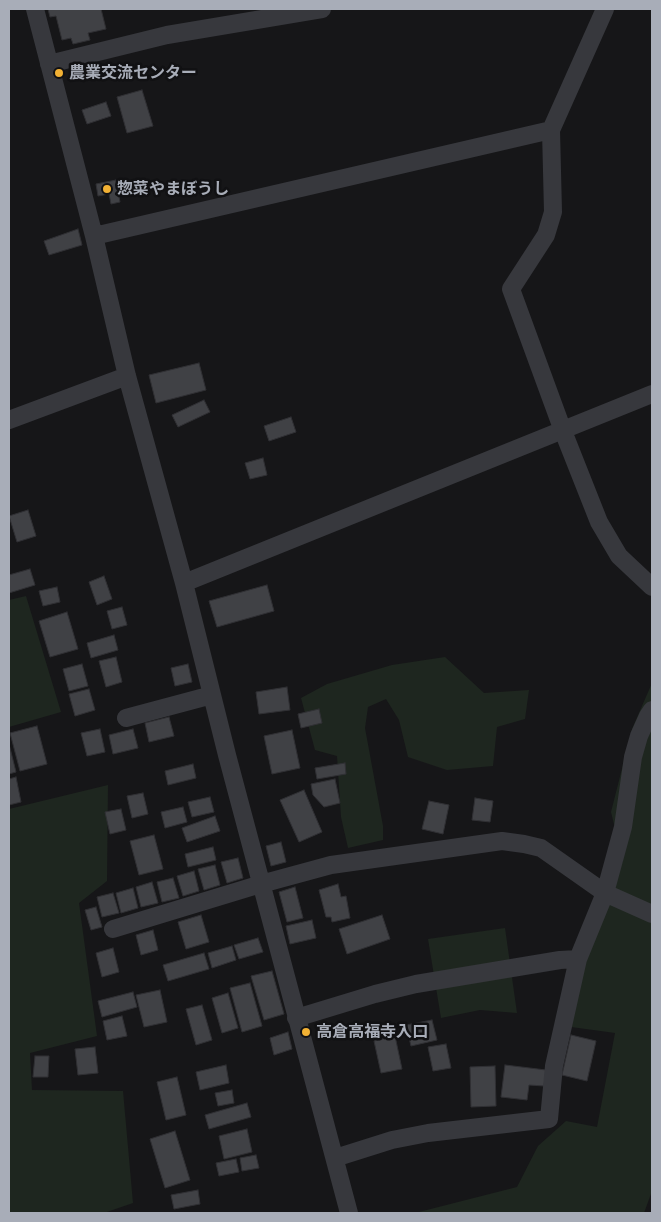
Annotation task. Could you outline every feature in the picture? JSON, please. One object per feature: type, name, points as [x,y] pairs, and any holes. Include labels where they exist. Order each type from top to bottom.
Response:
[{"type":"street","points":[[35,9],[94,236],[127,376],[184,584],[296,1018],[349,1213]]},
{"type":"street","points":[[49,64],[167,35],[322,9]]},
{"type":"street","points":[[605,9],[550,130],[553,212],[546,235],[511,289],[563,431],[599,522],[619,556],[652,587]]},
{"type":"street","points":[[94,236],[550,130]]},
{"type":"street","points":[[9,420],[127,376]]},
{"type":"street","points":[[184,584],[652,394]]},
{"type":"street","points":[[126,718],[212,695]]},
{"type":"street","points":[[335,1158],[392,1140],[428,1133],[549,1119],[554,1066],[578,959],[605,892],[623,827],[633,758],[639,736],[652,710]]},
{"type":"street","points":[[113,929],[331,865],[502,841],[541,848],[605,892],[652,914]]},
{"type":"street","points":[[296,1018],[375,994],[416,984],[560,960],[578,959]]},
{"type":"shaded area","points":[[26,596],[61,712],[9,727],[9,600]]},
{"type":"shaded area","points":[[445,657],[484,693],[529,690],[525,719],[497,727],[493,766],[447,770],[408,757],[399,720],[386,699],[368,707],[365,728],[383,826],[383,840],[348,848],[341,817],[337,756],[315,750],[301,698],[327,684],[392,665]]},
{"type":"shaded area","points":[[652,683],[652,1191],[644,1213],[415,1213],[517,1187],[538,1146],[566,1121],[597,1127],[615,1033],[564,1026],[605,893],[623,861],[611,812],[632,729]]},
{"type":"shaded area","points":[[108,785],[107,881],[79,903],[97,1036],[30,1053],[32,1090],[123,1091],[133,1203],[104,1213],[9,1213],[9,809]]},
{"type":"shaded area","points":[[505,928],[517,1013],[480,1010],[441,1018],[428,939]]},
{"type":"building","points":[[48,9],[101,9],[106,29],[88,33],[90,40],[73,44],[71,38],[62,40],[56,16],[50,17]]},
{"type":"building","points":[[142,90],[153,126],[127,133],[117,97]]},
{"type":"building","points":[[106,102],[111,116],[87,124],[82,110]]},
{"type":"building","points":[[116,180],[120,202],[111,204],[109,194],[98,196],[96,184]]},
{"type":"building","points":[[78,229],[82,245],[49,255],[44,241]]},
{"type":"building","points":[[199,363],[206,390],[156,403],[149,375]]},
{"type":"building","points":[[204,400],[210,412],[178,427],[172,415]]},
{"type":"building","points":[[291,417],[296,432],[269,441],[264,426]]},
{"type":"building","points":[[263,458],[267,475],[250,479],[245,463]]},
{"type":"building","points":[[28,510],[36,536],[17,542],[9,516]]},
{"type":"building","points":[[30,569],[35,585],[9,593],[9,575]]},
{"type":"building","points":[[104,576],[112,599],[97,605],[89,582]]},
{"type":"building","points":[[267,585],[274,611],[217,627],[209,601]]},
{"type":"building","points":[[57,587],[60,602],[43,606],[39,591]]},
{"type":"building","points":[[122,607],[127,625],[112,629],[107,611]]},
{"type":"building","points":[[67,612],[78,649],[50,657],[39,621]]},
{"type":"building","points":[[114,635],[118,650],[91,658],[87,643]]},
{"type":"building","points":[[116,657],[122,682],[106,687],[99,661]]},
{"type":"building","points":[[82,664],[88,686],[69,691],[63,669]]},
{"type":"building","points":[[188,664],[192,682],[175,686],[171,668]]},
{"type":"building","points":[[287,687],[290,710],[259,714],[256,692]]},
{"type":"building","points":[[89,689],[95,710],[75,716],[69,694]]},
{"type":"building","points":[[319,709],[322,723],[301,728],[298,714]]},
{"type":"building","points":[[169,717],[174,736],[149,742],[145,723]]},
{"type":"building","points":[[37,726],[47,764],[20,771],[10,733]]},
{"type":"building","points":[[100,729],[105,752],[87,756],[81,733]]},
{"type":"building","points":[[133,729],[138,748],[113,754],[109,735]]},
{"type":"building","points":[[292,730],[300,768],[272,774],[264,736]]},
{"type":"building","points":[[9,744],[16,772],[9,774]]},
{"type":"building","points":[[345,763],[346,774],[317,779],[315,768]]},
{"type":"building","points":[[193,764],[196,778],[168,785],[165,771]]},
{"type":"building","points":[[16,777],[21,802],[9,805],[9,779]]},
{"type":"building","points":[[335,779],[340,803],[324,807],[313,795],[311,784]]},
{"type":"building","points":[[304,790],[322,832],[299,842],[280,800]]},
{"type":"building","points":[[143,793],[148,814],[132,818],[127,796]]},
{"type":"building","points":[[210,797],[214,812],[192,817],[188,802]]},
{"type":"building","points":[[475,798],[493,801],[490,822],[472,820]]},
{"type":"building","points":[[429,801],[449,805],[443,834],[422,829]]},
{"type":"building","points":[[183,807],[187,822],[165,828],[161,812]]},
{"type":"building","points":[[121,809],[126,830],[110,834],[105,812]]},
{"type":"building","points":[[215,816],[220,831],[187,842],[182,828]]},
{"type":"building","points":[[154,835],[163,869],[139,875],[130,841]]},
{"type":"building","points":[[281,842],[286,862],[271,866],[266,846]]},
{"type":"building","points":[[213,847],[216,860],[188,867],[185,854]]},
{"type":"building","points":[[238,858],[243,878],[227,883],[221,862]]},
{"type":"building","points":[[215,865],[220,885],[204,890],[198,869]]},
{"type":"building","points":[[194,871],[199,891],[183,896],[177,876]]},
{"type":"building","points":[[173,878],[179,898],[162,902],[157,882]]},
{"type":"building","points":[[152,882],[158,903],[141,907],[136,887]]},
{"type":"building","points":[[338,884],[341,897],[346,896],[350,918],[332,922],[331,917],[326,917],[319,890]]},
{"type":"building","points":[[295,887],[303,918],[287,922],[279,892]]},
{"type":"building","points":[[133,888],[138,908],[121,913],[116,893]]},
{"type":"building","points":[[113,893],[119,913],[102,917],[97,897]]},
{"type":"building","points":[[96,907],[102,927],[91,930],[85,910]]},
{"type":"building","points":[[201,915],[209,942],[186,949],[178,922]]},
{"type":"building","points":[[382,915],[390,939],[347,954],[339,929]]},
{"type":"building","points":[[312,920],[316,938],[290,944],[286,926]]},
{"type":"building","points":[[153,930],[158,950],[141,955],[136,935]]},
{"type":"building","points":[[258,938],[263,952],[239,959],[234,945]]},
{"type":"building","points":[[232,946],[236,960],[212,968],[208,953]]},
{"type":"building","points":[[113,948],[119,972],[102,977],[96,953]]},
{"type":"building","points":[[204,953],[209,969],[168,981],[163,965]]},
{"type":"building","points":[[272,971],[284,1014],[264,1020],[251,976]]},
{"type":"building","points":[[250,983],[262,1026],[242,1032],[230,988]]},
{"type":"building","points":[[160,990],[167,1022],[144,1027],[136,995]]},
{"type":"building","points":[[133,992],[137,1007],[102,1017],[98,1001]]},
{"type":"building","points":[[228,993],[238,1028],[222,1033],[212,998]]},
{"type":"building","points":[[202,1005],[212,1040],[196,1045],[186,1009]]},
{"type":"building","points":[[122,1016],[127,1036],[107,1040],[103,1021]]},
{"type":"building","points":[[432,1020],[437,1040],[411,1046],[406,1025]]},
{"type":"building","points":[[288,1032],[292,1049],[274,1055],[270,1038]]},
{"type":"building","points":[[571,1035],[596,1041],[587,1081],[562,1075]]},
{"type":"building","points":[[395,1036],[402,1069],[381,1073],[374,1041]]},
{"type":"building","points":[[446,1044],[451,1068],[433,1071],[428,1047]]},
{"type":"building","points":[[95,1047],[98,1073],[78,1075],[75,1049]]},
{"type":"building","points":[[35,1056],[49,1056],[48,1077],[33,1077]]},
{"type":"building","points":[[226,1065],[229,1083],[200,1090],[196,1072]]},
{"type":"building","points":[[505,1065],[546,1070],[544,1086],[529,1085],[527,1100],[501,1097]]},
{"type":"building","points":[[495,1066],[496,1106],[471,1107],[470,1067]]},
{"type":"building","points":[[177,1077],[186,1115],[166,1120],[157,1082]]},
{"type":"building","points":[[232,1090],[234,1103],[218,1106],[215,1093]]},
{"type":"building","points":[[247,1103],[251,1117],[209,1129],[205,1115]]},
{"type":"building","points":[[247,1129],[252,1152],[224,1159],[219,1136]]},
{"type":"building","points":[[175,1131],[190,1180],[165,1188],[150,1139]]},
{"type":"building","points":[[256,1155],[259,1168],[242,1171],[240,1158]]},
{"type":"building","points":[[236,1159],[239,1172],[219,1176],[216,1163]]},
{"type":"building","points":[[198,1190],[200,1204],[174,1209],[171,1195]]},
{"type":"place","name":"農業交流センター","points":[[59,73]]},
{"type":"place","name":"惣菜やまぼうし","points":[[107,189]]},
{"type":"place","name":"高倉高福寺入口","points":[[306,1032]]}]
